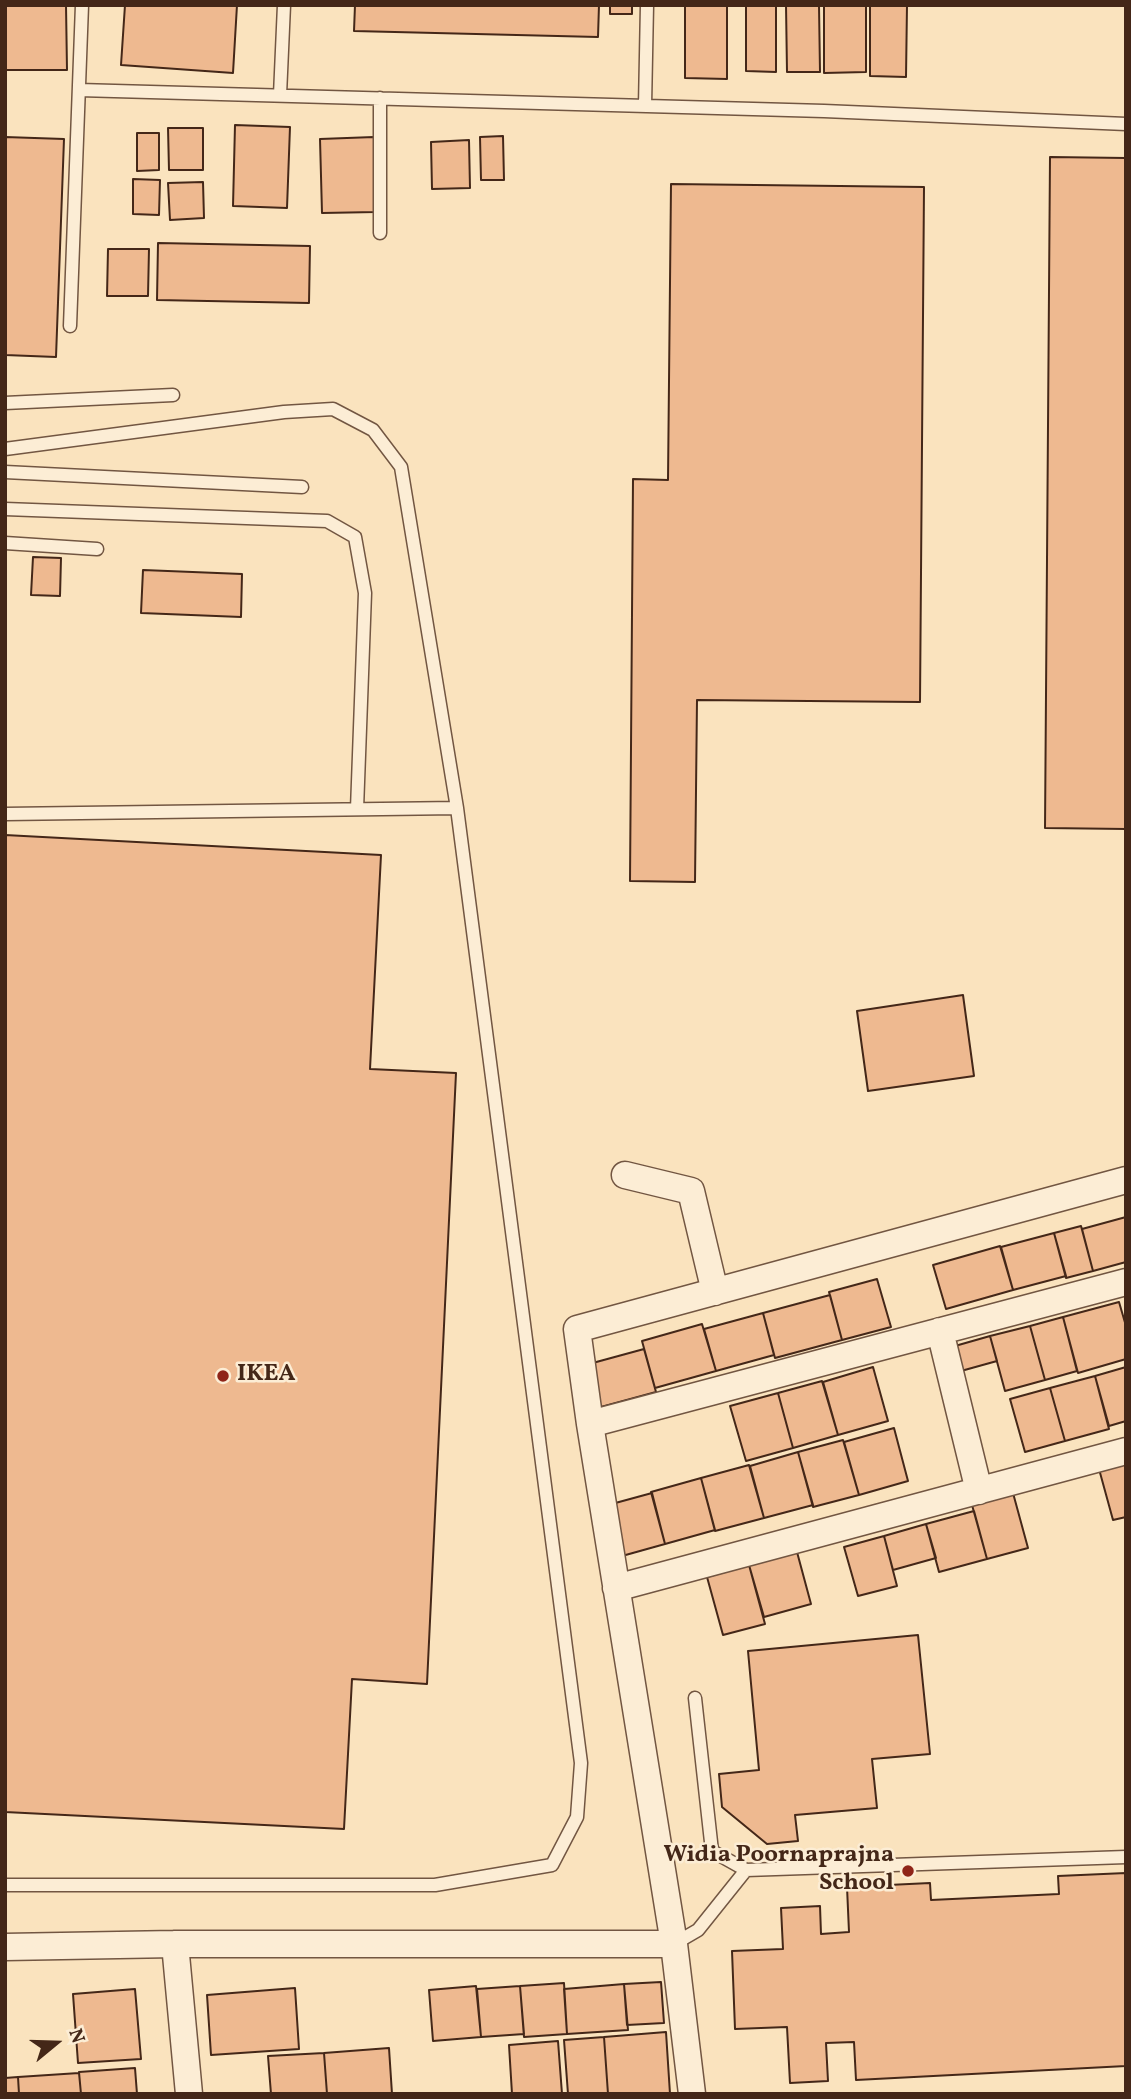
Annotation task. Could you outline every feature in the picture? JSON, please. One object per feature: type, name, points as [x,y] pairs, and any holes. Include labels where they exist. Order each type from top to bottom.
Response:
[{"type":"street","points":[[625,1175],[691,1191],[716,1292]]},
{"type":"street","points":[[692,2094],[674,1944],[577,1329],[1126,1180]]},
{"type":"street","points":[[590,1424],[1126,1282]]},
{"type":"street","points":[[940,1331],[979,1491]]},
{"type":"street","points":[[617,1588],[1126,1451]]},
{"type":"street","points":[[5,1947],[175,1944],[674,1944]]},
{"type":"street","points":[[175,1944],[189,2094]]},
{"type":"lane","points":[[70,326],[82,5]]},
{"type":"lane","points":[[280,95],[284,5]]},
{"type":"lane","points":[[645,106],[647,5]]},
{"type":"lane","points":[[79,90],[645,106],[1126,124]]},
{"type":"lane","points":[[380,98],[380,233]]},
{"type":"lane","points":[[5,403],[173,395]]},
{"type":"lane","points":[[5,449],[284,412],[333,409],[373,430],[401,467],[457,808],[581,1763],[577,1817],[552,1864],[435,1885],[5,1885]]},
{"type":"lane","points":[[5,472],[302,487]]},
{"type":"lane","points":[[5,509],[327,521],[355,537],[365,593],[357,809]]},
{"type":"lane","points":[[5,543],[97,549]]},
{"type":"lane","points":[[5,814],[457,808]]},
{"type":"lane","points":[[695,1698],[712,1852],[746,1870],[1126,1857]]},
{"type":"lane","points":[[674,1944],[698,1930],[746,1870]]},
{"type":"building","points":[[5,5],[66,5],[67,70],[5,70]]},
{"type":"building","points":[[125,5],[237,5],[233,73],[121,65]]},
{"type":"building","points":[[355,5],[599,5],[598,37],[354,31]]},
{"type":"building","points":[[610,5],[632,5],[632,14],[610,14]]},
{"type":"building","points":[[685,5],[727,5],[727,79],[685,78]]},
{"type":"building","points":[[746,5],[776,5],[776,72],[746,71]]},
{"type":"building","points":[[786,5],[819,5],[820,72],[787,72]]},
{"type":"building","points":[[824,5],[866,5],[866,72],[824,73]]},
{"type":"building","points":[[870,5],[907,5],[906,77],[870,76]]},
{"type":"building","points":[[235,125],[290,127],[287,208],[233,206]]},
{"type":"building","points":[[168,128],[203,128],[203,170],[169,170]]},
{"type":"building","points":[[137,133],[159,133],[159,170],[137,171]]},
{"type":"building","points":[[503,136],[504,180],[481,180],[480,137]]},
{"type":"building","points":[[5,137],[64,139],[56,357],[5,355]]},
{"type":"building","points":[[374,137],[376,212],[322,213],[320,139]]},
{"type":"building","points":[[469,140],[470,188],[432,189],[431,142]]},
{"type":"building","points":[[1050,157],[1126,158],[1126,829],[1045,828]]},
{"type":"building","points":[[133,179],[160,180],[159,215],[133,214]]},
{"type":"building","points":[[203,182],[204,218],[170,220],[168,183]]},
{"type":"building","points":[[671,184],[924,187],[920,702],[697,700],[695,882],[630,881],[633,479],[668,480]]},
{"type":"building","points":[[158,243],[310,246],[309,303],[157,300]]},
{"type":"building","points":[[108,249],[149,249],[148,296],[107,296]]},
{"type":"building","points":[[33,557],[61,558],[60,596],[31,595]]},
{"type":"building","points":[[143,570],[242,574],[241,617],[141,613]]},
{"type":"building","name":"IKEA","points":[[5,835],[381,855],[370,1069],[456,1073],[427,1684],[352,1679],[344,1829],[5,1812]]},
{"type":"building","points":[[963,995],[974,1076],[868,1091],[857,1011]]},
{"type":"building","points":[[1126,1217],[1126,1262],[1093,1271],[1082,1229]]},
{"type":"building","points":[[1081,1226],[1093,1271],[1066,1278],[1054,1233]]},
{"type":"building","points":[[1054,1233],[1066,1276],[1013,1290],[1001,1247]]},
{"type":"building","points":[[1000,1246],[1013,1290],[946,1309],[933,1265]]},
{"type":"building","points":[[877,1279],[891,1327],[842,1340],[829,1292]]},
{"type":"building","points":[[830,1295],[842,1340],[775,1358],[763,1313]]},
{"type":"building","points":[[1119,1302],[1126,1326],[1126,1359],[1078,1373],[1063,1317]]},
{"type":"building","points":[[763,1313],[774,1355],[716,1371],[704,1329]]},
{"type":"building","points":[[1063,1317],[1077,1371],[1045,1380],[1030,1326]]},
{"type":"building","points":[[702,1324],[716,1371],[655,1388],[642,1341]]},
{"type":"building","points":[[1030,1326],[1045,1380],[1005,1391],[990,1336]]},
{"type":"building","points":[[990,1336],[997,1361],[961,1371],[955,1346]]},
{"type":"building","points":[[644,1349],[656,1392],[601,1407],[589,1364]]},
{"type":"building","points":[[873,1367],[888,1421],[838,1435],[823,1382]]},
{"type":"building","points":[[1126,1367],[1126,1421],[1109,1426],[1095,1376]]},
{"type":"building","points":[[1095,1376],[1109,1429],[1065,1441],[1050,1388]]},
{"type":"building","points":[[822,1381],[838,1435],[793,1448],[778,1393]]},
{"type":"building","points":[[1050,1388],[1065,1441],[1025,1452],[1010,1399]]},
{"type":"building","points":[[778,1393],[793,1448],[746,1461],[730,1406]]},
{"type":"building","points":[[894,1428],[908,1481],[859,1495],[844,1442]]},
{"type":"building","points":[[843,1440],[859,1495],[813,1507],[798,1452]]},
{"type":"building","points":[[798,1452],[813,1505],[764,1518],[750,1466]]},
{"type":"building","points":[[1126,1461],[1126,1517],[1113,1520],[1099,1469]]},
{"type":"building","points":[[749,1465],[764,1518],[715,1531],[701,1478]]},
{"type":"building","points":[[701,1478],[715,1530],[665,1544],[651,1492]]},
{"type":"building","points":[[652,1493],[665,1544],[622,1556],[608,1505]]},
{"type":"building","points":[[1013,1493],[1028,1548],[987,1559],[972,1505]]},
{"type":"building","points":[[974,1511],[987,1559],[939,1572],[926,1524]]},
{"type":"building","points":[[926,1524],[936,1558],[893,1570],[884,1536]]},
{"type":"building","points":[[884,1536],[897,1586],[858,1596],[844,1547]]},
{"type":"building","points":[[797,1552],[811,1604],[764,1617],[749,1565]]},
{"type":"building","points":[[749,1565],[765,1624],[723,1635],[707,1577]]},
{"type":"building","points":[[918,1635],[930,1754],[872,1759],[877,1808],[795,1815],[798,1841],[767,1844],[722,1807],[719,1774],[759,1770],[748,1651]]},
{"type":"building","points":[[1126,1873],[1126,2066],[856,2080],[854,2042],[826,2043],[828,2081],[790,2083],[787,2027],[735,2029],[732,1951],[783,1949],[781,1908],[820,1906],[821,1934],[849,1932],[847,1887],[930,1883],[931,1900],[1059,1894],[1058,1876]]},
{"type":"building","points":[[661,1982],[664,2023],[627,2025],[624,1984]]},
{"type":"building","points":[[564,1983],[567,2034],[524,2037],[520,1986]]},
{"type":"building","points":[[624,1984],[628,2030],[567,2034],[564,1989]]},
{"type":"building","points":[[476,1986],[481,2037],[433,2041],[429,1990]]},
{"type":"building","points":[[520,1986],[524,2034],[481,2037],[477,1989]]},
{"type":"building","points":[[295,1988],[299,2049],[211,2055],[207,1995]]},
{"type":"building","points":[[135,1989],[141,2059],[78,2063],[73,1994]]},
{"type":"building","points":[[666,2032],[670,2094],[608,2094],[604,2037]]},
{"type":"building","points":[[604,2037],[608,2094],[568,2094],[564,2040]]},
{"type":"building","points":[[558,2041],[562,2094],[512,2094],[509,2045]]},
{"type":"building","points":[[389,2048],[392,2094],[327,2094],[324,2053]]},
{"type":"building","points":[[324,2053],[327,2094],[271,2094],[268,2056]]},
{"type":"building","points":[[135,2068],[137,2094],[81,2094],[79,2072]]},
{"type":"building","points":[[79,2073],[81,2094],[19,2094],[18,2077]]},
{"type":"building","points":[[18,2077],[19,2094],[5,2094],[5,2078]]},
{"type":"place","name":"IKEA","points":[[223,1376]]},
{"type":"place","name":"Widia Poornaprajna School","points":[[908,1871]]}]
